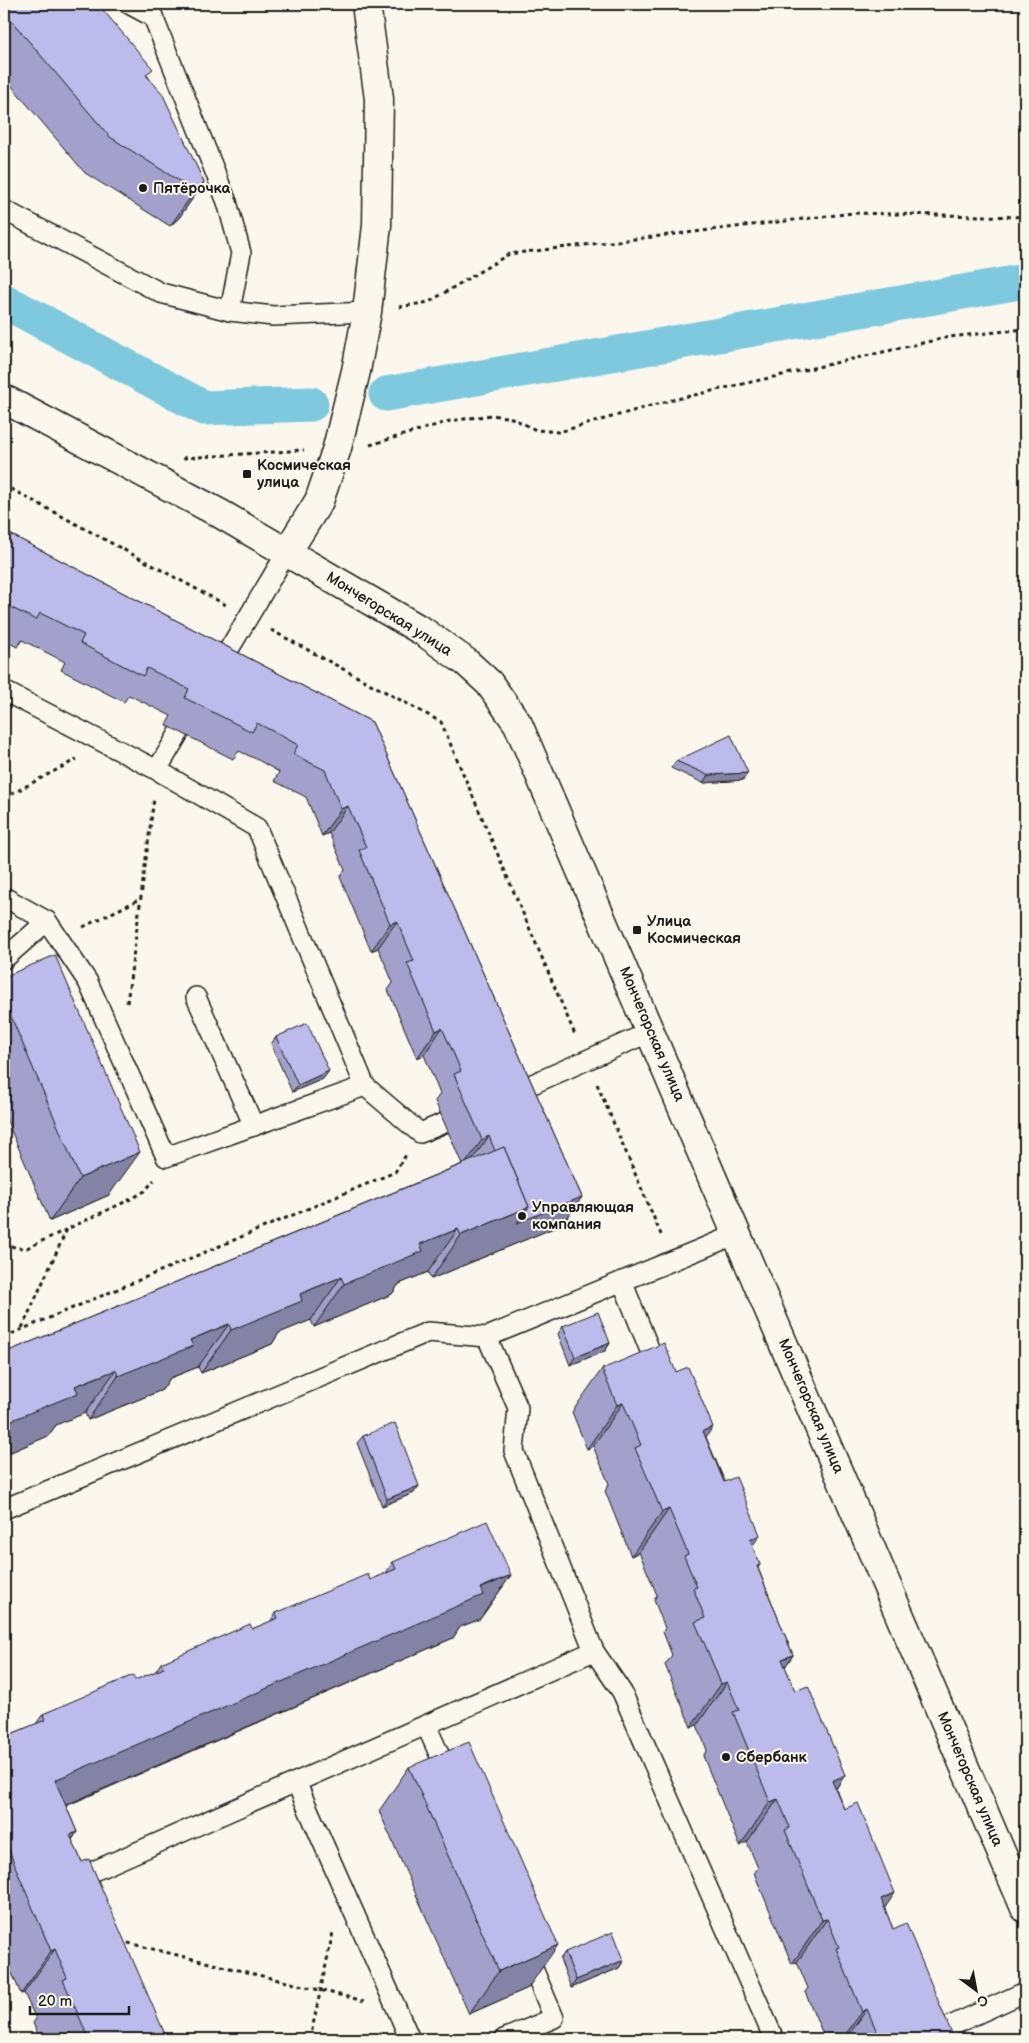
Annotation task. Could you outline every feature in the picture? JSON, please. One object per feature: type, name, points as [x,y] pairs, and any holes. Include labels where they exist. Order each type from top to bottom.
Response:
[{"type":"street","points":[[288,552],[318,501],[336,448],[356,371],[367,312],[377,225],[379,99],[366,4]]},
{"type":"street","name":"Мончегорская улица","points":[[4,399],[219,513],[424,632],[466,662],[489,683],[518,724],[1025,1908]]},
{"type":"lane","points":[[128,4],[151,10],[227,202],[241,254],[230,311]]},
{"type":"lane","points":[[4,210],[161,293],[230,311],[273,316],[367,312]]},
{"type":"lane","points":[[213,676],[288,552]]},
{"type":"lane","points":[[4,691],[157,770],[257,828],[365,1086],[420,1133],[444,1123]]},
{"type":"lane","points":[[157,770],[180,731]]},
{"type":"lane","points":[[4,897],[47,921],[88,982],[166,1157],[365,1086]]},
{"type":"lane","points":[[4,959],[47,921]]},
{"type":"lane","points":[[196,997],[254,1126]]},
{"type":"lane","points":[[506,1095],[650,1032]]},
{"type":"lane","points":[[4,1509],[428,1332],[487,1338],[737,1234]]},
{"type":"lane","points":[[622,1282],[666,1392]]},
{"type":"lane","points":[[487,1338],[518,1408],[514,1451],[594,1651],[622,1692],[774,2039]]},
{"type":"lane","points":[[78,1899],[62,1885],[594,1651]]},
{"type":"lane","points":[[426,1725],[458,1798]]},
{"type":"lane","points":[[296,1782],[410,2039]]},
{"type":"lane","points":[[504,2039],[554,2018],[518,1935]]},
{"type":"lane","points":[[922,2039],[1025,1992]]},
{"type":"path","points":[[367,312],[429,302],[510,254],[853,213],[1025,217]]},
{"type":"path","points":[[178,458],[376,445],[450,421],[492,416],[512,418],[536,430],[558,432],[668,401],[949,337],[1025,329]]},
{"type":"path","points":[[4,484],[441,722],[672,1261]]},
{"type":"path","points":[[4,798],[106,744]]},
{"type":"path","points":[[127,1006],[157,770]]},
{"type":"path","points":[[59,939],[140,898]]},
{"type":"path","points":[[4,1336],[394,1172],[420,1133]]},
{"type":"path","points":[[4,1242],[16,1248],[27,1248],[145,1191],[166,1157]]},
{"type":"path","points":[[22,1329],[67,1229]]},
{"type":"path","points":[[310,2039],[343,1888]]},
{"type":"path","points":[[113,1939],[397,2009]]},
{"type":"building","points":[[4,4],[98,4],[153,69],[146,75],[162,93],[204,182],[195,191],[110,137],[4,12]]},
{"type":"building","points":[[4,531],[372,722],[582,1197],[517,1223],[529,1207],[504,1147],[495,1151],[489,1136],[482,1140],[454,1074],[461,1071],[453,1052],[442,1028],[436,1031],[407,963],[414,961],[406,942],[397,921],[390,924],[359,850],[366,847],[348,806],[341,809],[325,770],[293,754],[298,745],[257,723],[252,732],[185,698],[189,689],[147,668],[143,676],[80,643],[84,635],[40,613],[36,620],[4,604]]},
{"type":"building","points":[[731,735],[748,773],[708,775],[676,761]]},
{"type":"building","points":[[55,955],[140,1152],[80,1178],[4,1000],[4,977]]},
{"type":"building","points":[[307,1023],[329,1071],[298,1085],[276,1037]]},
{"type":"building","points":[[504,1147],[529,1207],[461,1235],[458,1229],[420,1244],[423,1251],[344,1284],[341,1277],[300,1294],[302,1301],[231,1330],[229,1324],[209,1332],[190,1340],[193,1346],[118,1376],[116,1370],[75,1386],[78,1393],[10,1421],[7,1414],[4,1415],[4,1353]]},
{"type":"building","points":[[598,1312],[610,1343],[575,1357],[563,1326]]},
{"type":"building","points":[[664,1343],[676,1372],[688,1367],[713,1427],[703,1431],[724,1482],[736,1477],[760,1535],[750,1540],[760,1565],[757,1566],[793,1655],[782,1659],[795,1691],[808,1686],[845,1775],[832,1781],[844,1809],[858,1803],[895,1893],[881,1899],[893,1929],[906,1923],[954,2039],[880,2039],[867,2009],[862,2012],[836,1948],[839,1947],[827,1919],[822,1920],[785,1830],[790,1828],[778,1799],[770,1802],[733,1712],[739,1710],[727,1682],[721,1684],[695,1622],[705,1618],[693,1588],[697,1587],[684,1556],[688,1554],[669,1509],[662,1512],[635,1448],[641,1445],[623,1403],[617,1405],[602,1369]]},
{"type":"building","points":[[395,1423],[419,1486],[387,1499],[363,1436]]},
{"type":"building","points":[[487,1521],[511,1575],[480,1588],[483,1595],[55,1780],[77,1832],[70,1835],[82,1862],[89,1859],[167,2039],[89,2039],[63,1980],[67,1978],[55,1949],[51,1951],[4,1836],[4,1737],[45,1720],[43,1714],[133,1675],[135,1680],[164,1668],[161,1663],[250,1624],[252,1629],[278,1618],[276,1613],[368,1574],[370,1580],[396,1569],[393,1562]]},
{"type":"building","points":[[469,1742],[558,1945],[499,1971],[409,1767]]},
{"type":"building","points":[[613,1932],[624,1960],[576,1980],[565,1952]]},
{"type":"waterway","points":[[386,394],[1025,281]]},
{"type":"waterway","points":[[4,301],[204,408],[311,404]]},
{"type":"place","name":"Пятёрочка","points":[[143,188]]},
{"type":"place","name":"Космическая улица","points":[[247,474]]},
{"type":"place","name":"Улица Космическая","points":[[637,930]]},
{"type":"place","name":"Управляющая компания","points":[[522,1216]]},
{"type":"place","name":"Сбербанк","points":[[726,1757]]}]
